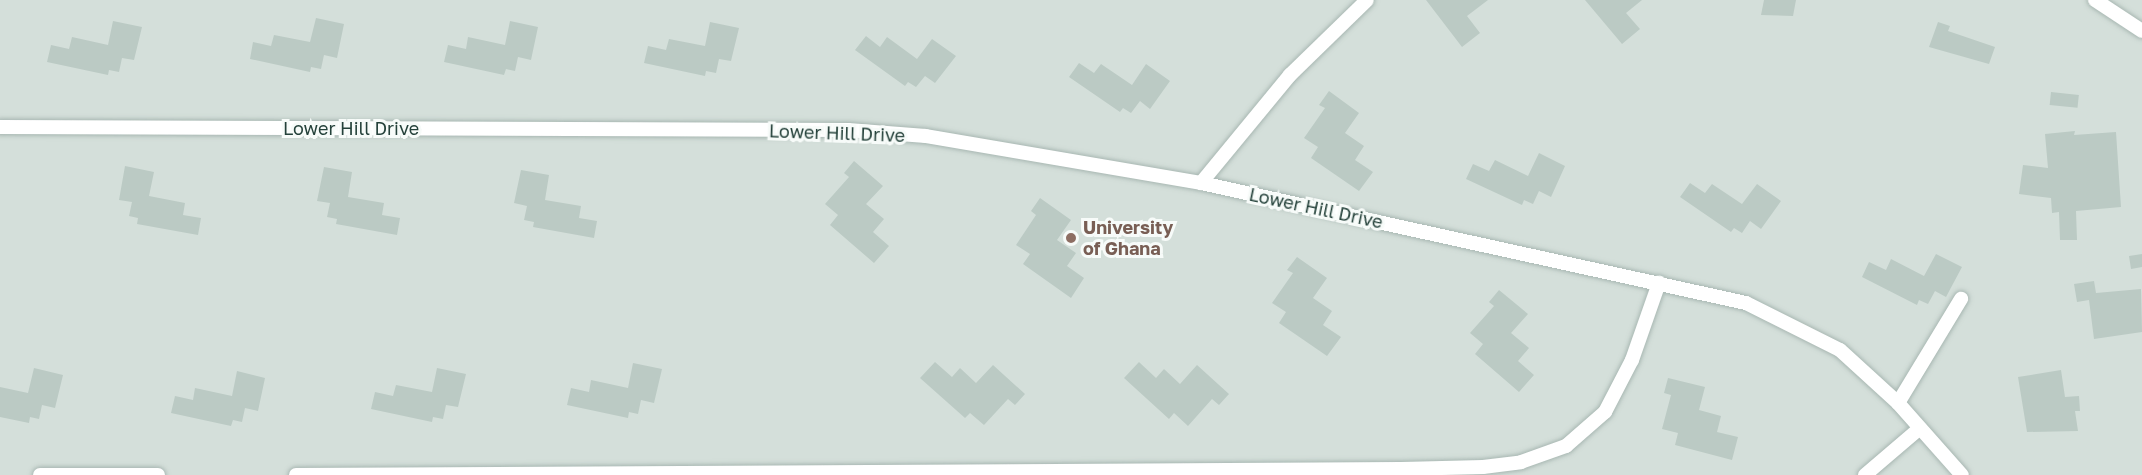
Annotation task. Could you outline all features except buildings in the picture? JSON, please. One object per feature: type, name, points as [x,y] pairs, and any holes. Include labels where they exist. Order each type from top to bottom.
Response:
[{"type":"street","points":[[1201,183],[1290,75],[1367,0]]},
{"type":"street","points":[[2095,0],[2142,31]]},
{"type":"street","name":"Lower Hill Drive","points":[[0,127],[848,130],[927,136],[1201,183],[1746,303],[1804,329],[1840,350],[1898,402],[1962,475]]},
{"type":"street","points":[[296,475],[1389,469],[1483,467],[1521,462],[1566,447],[1605,412],[1632,360],[1659,283]]},
{"type":"street","points":[[1898,402],[1961,299]]},
{"type":"street","points":[[1865,475],[1920,428]]},
{"type":"street","points":[[40,475],[158,475]]},
{"type":"shaded area","name":"University of Ghana","points":[[0,0],[2142,0],[2142,475],[0,475]]},
{"type":"place","name":"University of Ghana","points":[[1071,238]]}]
